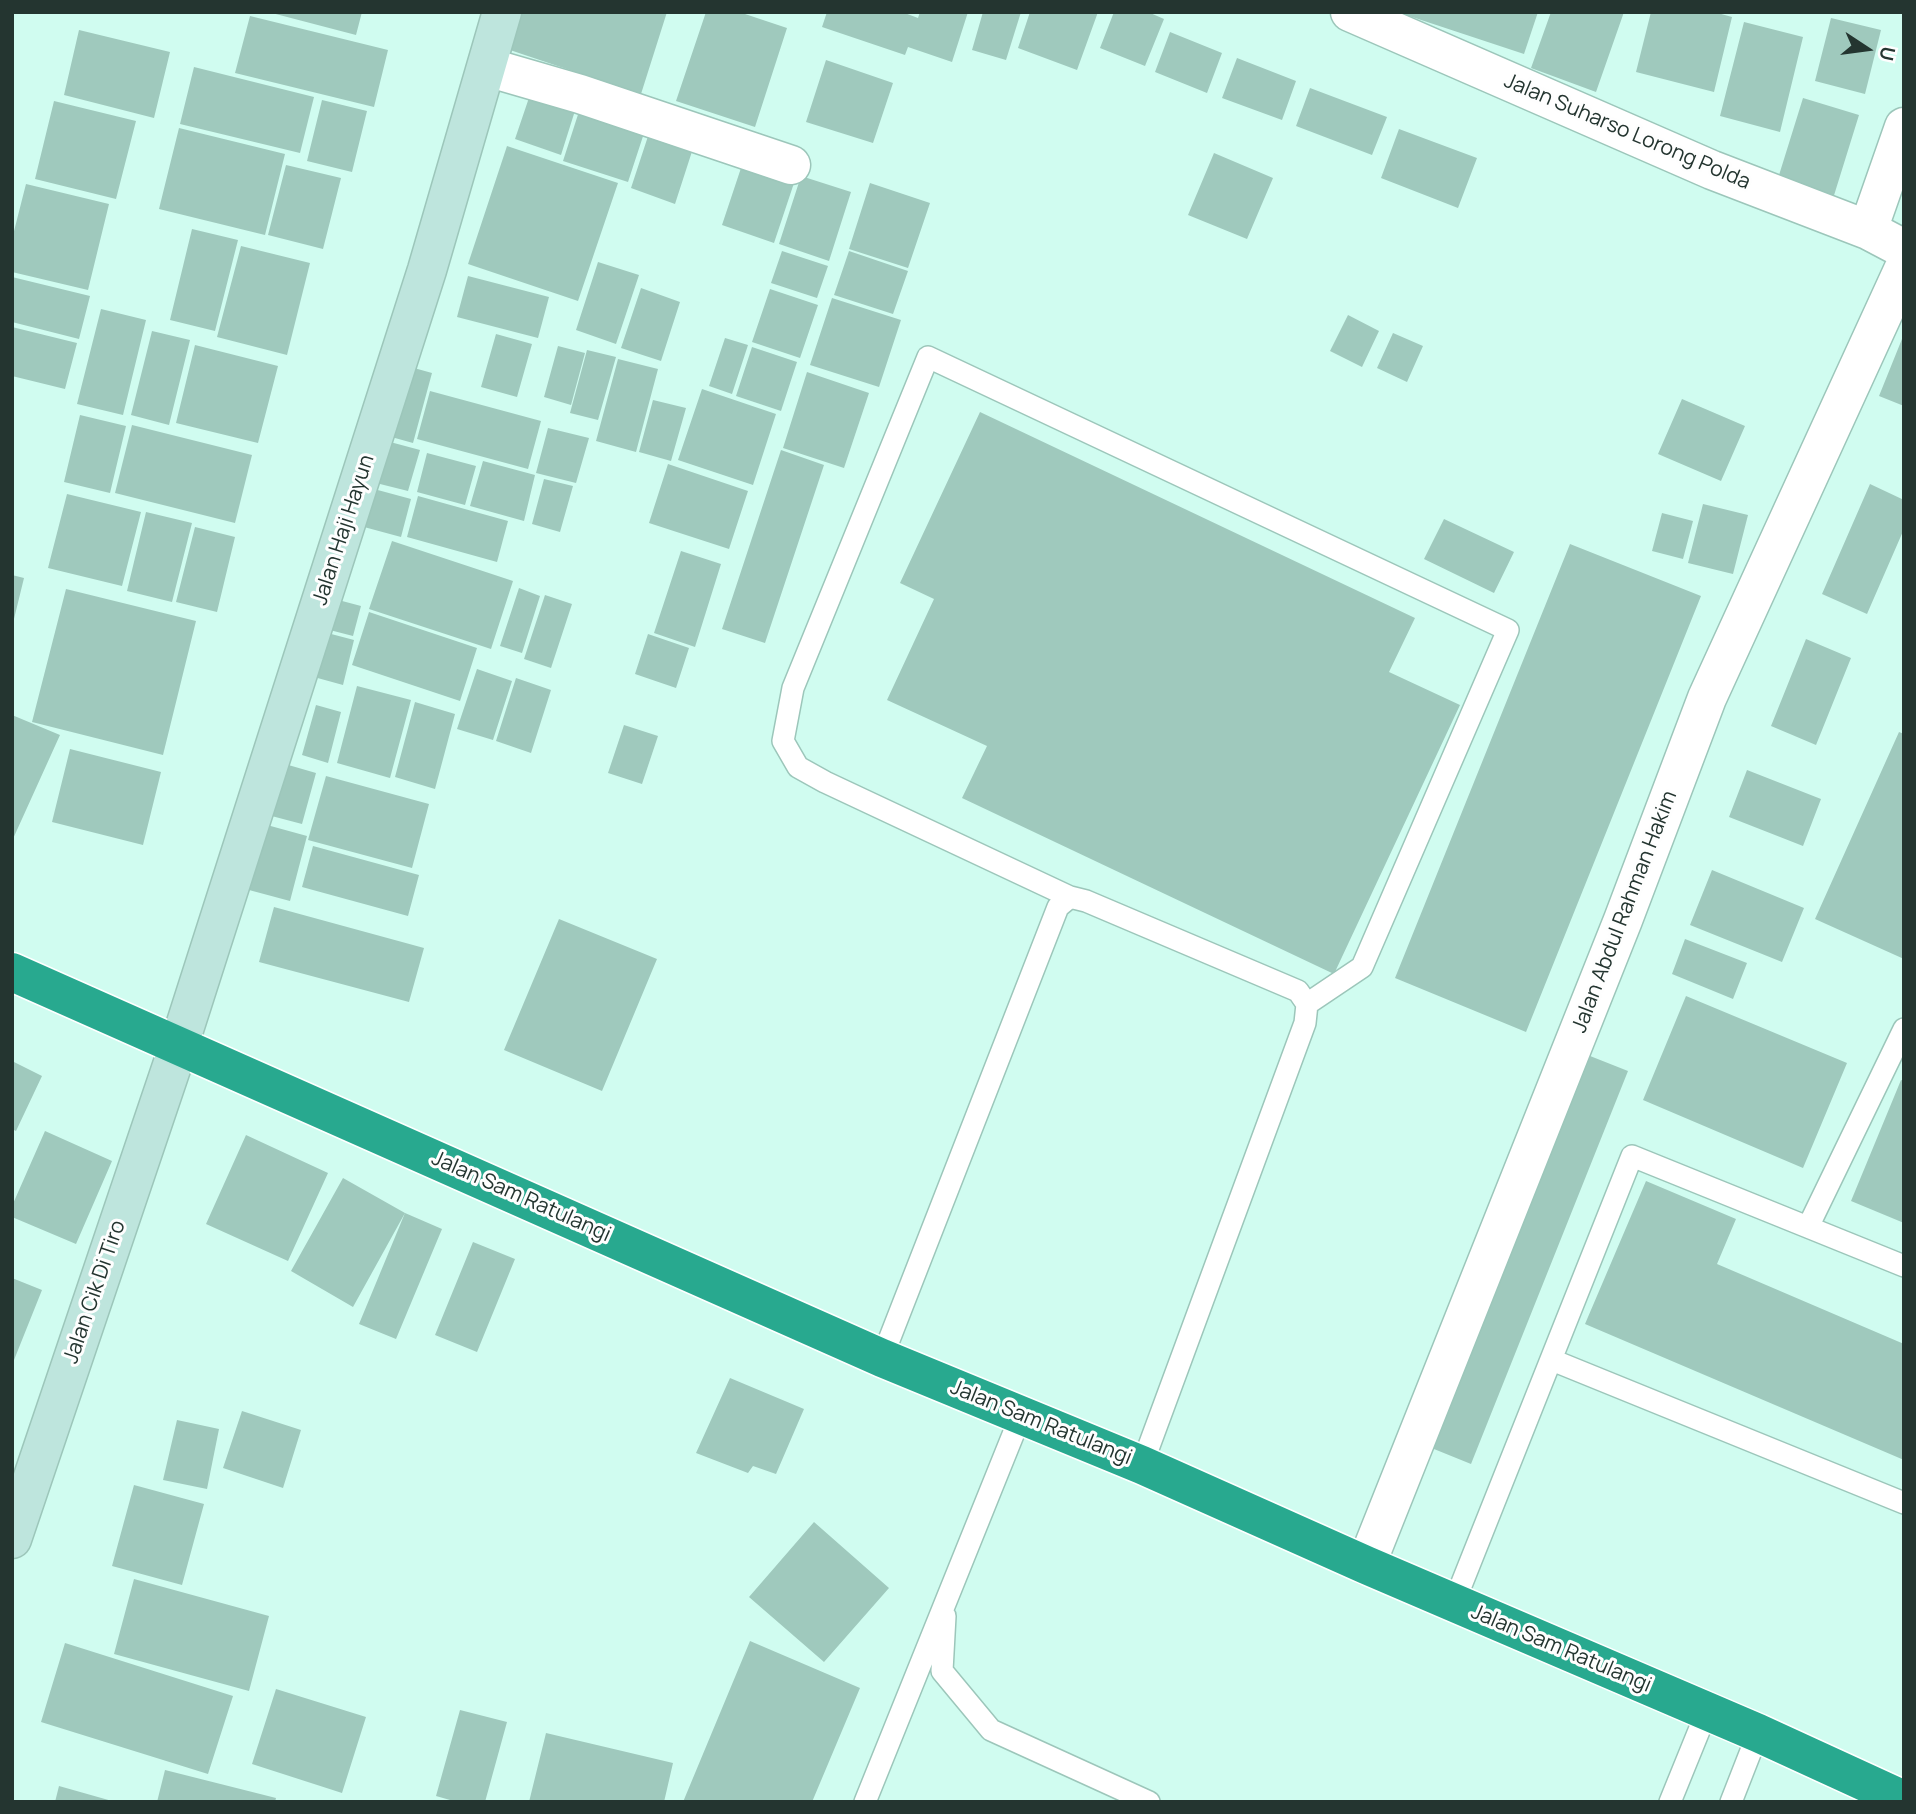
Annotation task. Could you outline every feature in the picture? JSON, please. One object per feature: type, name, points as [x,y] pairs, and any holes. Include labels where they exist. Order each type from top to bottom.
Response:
[{"type":"highway","name":"Jalan Sam Ratulangi","points":[[12,972],[882,1358],[1142,1465],[1366,1565],[1758,1733],[1904,1800]]},
{"type":"street","name":"Jalan Haji Hayun","points":[[179,1045],[428,270],[502,12]]},
{"type":"street","name":"Jalan Suharso Lorong Polda","points":[[1350,12],[1712,170],[1868,230],[1904,249]]},
{"type":"street","points":[[487,67],[580,94],[791,165]]},
{"type":"street","points":[[1868,230],[1904,127]]},
{"type":"street","name":"Jalan Abdul Rahman Hakim","points":[[1366,1565],[1623,920],[1707,698],[1904,268]]},
{"type":"street","name":"Jalan Cik Di Tiro","points":[[12,1539],[179,1045]]},
{"type":"lane","points":[[1142,1465],[1305,1023],[1307,1004],[1298,991],[1086,901],[1070,897],[798,767],[783,741],[793,688],[928,357],[1508,630],[1362,967],[1307,1004]]},
{"type":"lane","points":[[882,1358],[1058,907],[1070,897]]},
{"type":"lane","points":[[1808,1227],[1904,1030]]},
{"type":"lane","points":[[1454,1603],[1632,1156],[1904,1266]]},
{"type":"lane","points":[[1552,1360],[1904,1503]]},
{"type":"lane","points":[[865,1802],[1021,1415]]},
{"type":"lane","points":[[946,1597],[942,1671],[991,1730],[1149,1802]]},
{"type":"lane","points":[[1670,1802],[1707,1711]]},
{"type":"lane","points":[[1731,1802],[1758,1733]]},
{"type":"building","points":[[268,12],[362,12],[356,35]]},
{"type":"building","points":[[516,12],[667,12],[641,94],[504,48]]},
{"type":"building","points":[[706,12],[739,12],[787,28],[755,127],[676,101]]},
{"type":"building","points":[[827,12],[902,12],[918,18],[920,12],[968,12],[952,62],[908,47],[905,55],[822,27]]},
{"type":"building","points":[[983,12],[1021,12],[1006,60],[972,50]]},
{"type":"building","points":[[1030,12],[1098,12],[1077,70],[1018,48]]},
{"type":"building","points":[[1114,12],[1148,12],[1164,19],[1145,66],[1100,48]]},
{"type":"building","points":[[1397,12],[1538,12],[1524,54]]},
{"type":"building","points":[[1551,12],[1624,12],[1596,92],[1531,68]]},
{"type":"building","points":[[1651,12],[1714,12],[1732,17],[1714,92],[1636,72]]},
{"type":"building","points":[[250,16],[388,50],[374,107],[235,73]]},
{"type":"building","points":[[1831,18],[1881,30],[1865,94],[1815,81]]},
{"type":"building","points":[[1744,22],[1803,37],[1780,132],[1720,116]]},
{"type":"building","points":[[79,30],[170,52],[154,118],[64,95]]},
{"type":"building","points":[[1170,32],[1222,53],[1207,93],[1155,72]]},
{"type":"building","points":[[1237,58],[1296,81],[1282,120],[1222,98]]},
{"type":"building","points":[[826,60],[893,83],[873,143],[806,122]]},
{"type":"building","points":[[194,67],[314,97],[300,153],[180,124]]},
{"type":"building","points":[[534,83],[579,98],[561,155],[515,139]]},
{"type":"building","points":[[1310,88],[1387,117],[1372,155],[1296,126]]},
{"type":"building","points":[[1803,98],[1859,115],[1831,205],[1775,188]]},
{"type":"building","points":[[583,99],[648,121],[628,182],[563,161]]},
{"type":"building","points":[[322,100],[367,111],[352,172],[307,161]]},
{"type":"building","points":[[54,101],[136,121],[116,199],[35,179]]},
{"type":"building","points":[[653,121],[697,136],[675,204],[631,188]]},
{"type":"building","points":[[179,128],[285,154],[265,235],[159,209]]},
{"type":"building","points":[[1399,129],[1477,158],[1458,208],[1381,178]]},
{"type":"building","points":[[507,146],[618,183],[578,301],[468,264]]},
{"type":"building","points":[[1214,153],[1273,178],[1247,239],[1188,215]]},
{"type":"building","points":[[286,165],[341,178],[323,249],[268,235]]},
{"type":"building","points":[[742,165],[794,183],[774,243],[722,225]]},
{"type":"building","points":[[801,176],[851,192],[829,261],[779,244]]},
{"type":"building","points":[[870,183],[930,203],[908,268],[849,249]]},
{"type":"building","points":[[26,184],[109,204],[88,290],[12,272],[12,239]]},
{"type":"building","points":[[192,229],[238,240],[215,331],[170,320]]},
{"type":"building","points":[[241,246],[310,263],[287,355],[217,337]]},
{"type":"building","points":[[782,251],[828,266],[817,298],[771,283]]},
{"type":"building","points":[[849,251],[908,271],[893,314],[834,295]]},
{"type":"building","points":[[598,262],[639,275],[616,344],[576,330]]},
{"type":"building","points":[[468,276],[549,297],[538,338],[457,317]]},
{"type":"building","points":[[12,277],[90,296],[79,339],[12,322]]},
{"type":"building","points":[[641,288],[680,302],[661,361],[621,348]]},
{"type":"building","points":[[770,289],[818,305],[800,358],[752,342]]},
{"type":"building","points":[[832,298],[901,320],[879,387],[810,365]]},
{"type":"building","points":[[101,309],[146,320],[123,415],[77,404]]},
{"type":"building","points":[[1348,315],[1379,331],[1362,367],[1330,351]]},
{"type":"building","points":[[12,327],[77,343],[65,389],[12,376]]},
{"type":"building","points":[[152,331],[190,340],[169,425],[131,415]]},
{"type":"building","points":[[1393,333],[1423,346],[1407,382],[1377,368]]},
{"type":"building","points":[[496,334],[532,344],[517,397],[481,387]]},
{"type":"building","points":[[1904,334],[1904,406],[1879,396]]},
{"type":"building","points":[[725,338],[748,345],[732,394],[709,386]]},
{"type":"building","points":[[195,345],[278,366],[258,443],[176,423]]},
{"type":"building","points":[[558,346],[585,353],[571,405],[544,397]]},
{"type":"building","points":[[752,347],[797,362],[781,411],[736,396]]},
{"type":"building","points":[[587,350],[616,357],[598,420],[570,413]]},
{"type":"building","points":[[618,359],[658,369],[636,452],[596,441]]},
{"type":"building","points":[[396,363],[432,373],[413,443],[377,433]]},
{"type":"building","points":[[807,372],[869,393],[844,468],[783,448]]},
{"type":"building","points":[[702,389],[776,414],[753,485],[678,460]]},
{"type":"building","points":[[430,391],[541,421],[528,469],[417,439]]},
{"type":"building","points":[[1682,399],[1745,426],[1721,481],[1658,454]]},
{"type":"building","points":[[653,400],[686,408],[671,461],[639,452]]},
{"type":"building","points":[[980,412],[1415,618],[1389,672],[1460,705],[1334,974],[962,798],[987,746],[887,700],[934,599],[900,583]]},
{"type":"building","points":[[80,415],[126,426],[110,493],[64,482]]},
{"type":"building","points":[[132,425],[252,455],[235,523],[115,493]]},
{"type":"building","points":[[548,428],[589,438],[576,483],[536,473]]},
{"type":"building","points":[[379,439],[420,450],[408,491],[368,481]]},
{"type":"building","points":[[781,450],[824,465],[765,643],[722,629]]},
{"type":"building","points":[[427,453],[476,466],[465,505],[417,492]]},
{"type":"building","points":[[483,461],[535,475],[524,521],[470,506]]},
{"type":"building","points":[[668,464],[748,491],[729,549],[649,523]]},
{"type":"building","points":[[544,479],[573,486],[560,532],[532,524]]},
{"type":"building","points":[[1870,484],[1904,500],[1904,529],[1867,614],[1822,594]]},
{"type":"building","points":[[374,489],[411,499],[401,537],[364,527]]},
{"type":"building","points":[[67,494],[141,512],[122,586],[48,568]]},
{"type":"building","points":[[418,496],[508,521],[497,562],[407,537]]},
{"type":"building","points":[[1703,504],[1748,515],[1733,574],[1688,563]]},
{"type":"building","points":[[146,512],[192,523],[172,602],[127,591]]},
{"type":"building","points":[[1662,513],[1693,521],[1683,559],[1652,551]]},
{"type":"building","points":[[1444,519],[1514,552],[1494,593],[1424,559]]},
{"type":"building","points":[[195,527],[235,537],[217,612],[176,602]]},
{"type":"building","points":[[392,541],[513,581],[491,649],[369,609]]},
{"type":"building","points":[[1570,544],[1701,596],[1526,1032],[1395,978]]},
{"type":"building","points":[[681,551],[721,564],[695,647],[654,633]]},
{"type":"building","points":[[12,575],[24,578],[13,623],[12,622]]},
{"type":"building","points":[[519,588],[540,596],[522,653],[500,646]]},
{"type":"building","points":[[66,589],[196,621],[163,755],[32,722]]},
{"type":"building","points":[[545,595],[572,604],[551,668],[524,659]]},
{"type":"building","points":[[327,597],[361,606],[353,636],[318,627]]},
{"type":"building","points":[[369,612],[477,648],[460,701],[352,665]]},
{"type":"building","points":[[316,630],[354,640],[343,685],[303,674]]},
{"type":"building","points":[[648,634],[689,648],[676,688],[635,674]]},
{"type":"building","points":[[1806,639],[1851,658],[1816,745],[1771,726]]},
{"type":"building","points":[[477,669],[512,681],[493,740],[457,729]]},
{"type":"building","points":[[516,678],[551,690],[531,753],[496,741]]},
{"type":"building","points":[[357,686],[411,700],[390,778],[337,763]]},
{"type":"building","points":[[415,702],[455,714],[435,789],[395,777]]},
{"type":"building","points":[[316,705],[341,712],[328,763],[302,755]]},
{"type":"building","points":[[12,715],[60,735],[12,841]]},
{"type":"building","points":[[624,725],[658,736],[642,784],[608,773]]},
{"type":"building","points":[[1899,732],[1904,734],[1904,959],[1815,919]]},
{"type":"building","points":[[70,749],[161,772],[143,845],[52,822]]},
{"type":"building","points":[[278,762],[316,773],[302,824],[264,814]]},
{"type":"building","points":[[1747,770],[1821,799],[1803,846],[1729,817]]},
{"type":"building","points":[[326,776],[429,804],[412,868],[308,840]]},
{"type":"building","points":[[267,825],[307,836],[290,901],[249,890]]},
{"type":"building","points":[[313,846],[419,875],[408,916],[302,887]]},
{"type":"building","points":[[1712,870],[1804,908],[1782,962],[1690,925]]},
{"type":"building","points":[[274,907],[424,948],[409,1002],[259,962]]},
{"type":"building","points":[[559,919],[657,959],[602,1091],[504,1050]]},
{"type":"building","points":[[1685,939],[1747,963],[1733,999],[1672,974]]},
{"type":"building","points":[[1686,996],[1847,1063],[1803,1168],[1643,1100]]},
{"type":"building","points":[[1585,1054],[1628,1071],[1471,1464],[1429,1447]]},
{"type":"building","points":[[12,1061],[42,1076],[16,1131],[12,1129]]},
{"type":"building","points":[[1901,1080],[1904,1081],[1904,1223],[1851,1201]]},
{"type":"building","points":[[45,1131],[112,1161],[76,1244],[12,1217],[12,1206]]},
{"type":"building","points":[[246,1135],[328,1173],[288,1261],[206,1224]]},
{"type":"building","points":[[343,1178],[405,1213],[353,1307],[291,1271]]},
{"type":"building","points":[[1646,1181],[1736,1219],[1717,1264],[1904,1344],[1904,1460],[1585,1324]]},
{"type":"building","points":[[405,1213],[442,1229],[396,1339],[359,1324]]},
{"type":"building","points":[[473,1242],[515,1259],[477,1352],[435,1335]]},
{"type":"building","points":[[12,1278],[42,1290],[12,1365]]},
{"type":"building","points":[[730,1378],[804,1409],[776,1474],[753,1466],[748,1473],[696,1453]]},
{"type":"building","points":[[242,1411],[301,1430],[283,1488],[223,1468]]},
{"type":"building","points":[[177,1420],[219,1429],[207,1489],[163,1480]]},
{"type":"building","points":[[134,1485],[204,1504],[182,1585],[112,1566]]},
{"type":"building","points":[[814,1522],[889,1588],[824,1662],[749,1597]]},
{"type":"building","points":[[134,1579],[269,1616],[249,1691],[114,1654]]},
{"type":"building","points":[[750,1641],[860,1688],[812,1802],[683,1802]]},
{"type":"building","points":[[65,1643],[233,1696],[208,1774],[41,1722]]},
{"type":"building","points":[[276,1689],[366,1717],[342,1793],[252,1764]]},
{"type":"building","points":[[460,1710],[507,1722],[485,1802],[457,1802],[436,1796]]},
{"type":"building","points":[[546,1733],[673,1763],[664,1802],[529,1802]]},
{"type":"building","points":[[165,1770],[276,1798],[275,1802],[157,1802]]},
{"type":"building","points":[[59,1786],[112,1801],[112,1802],[55,1802]]}]
